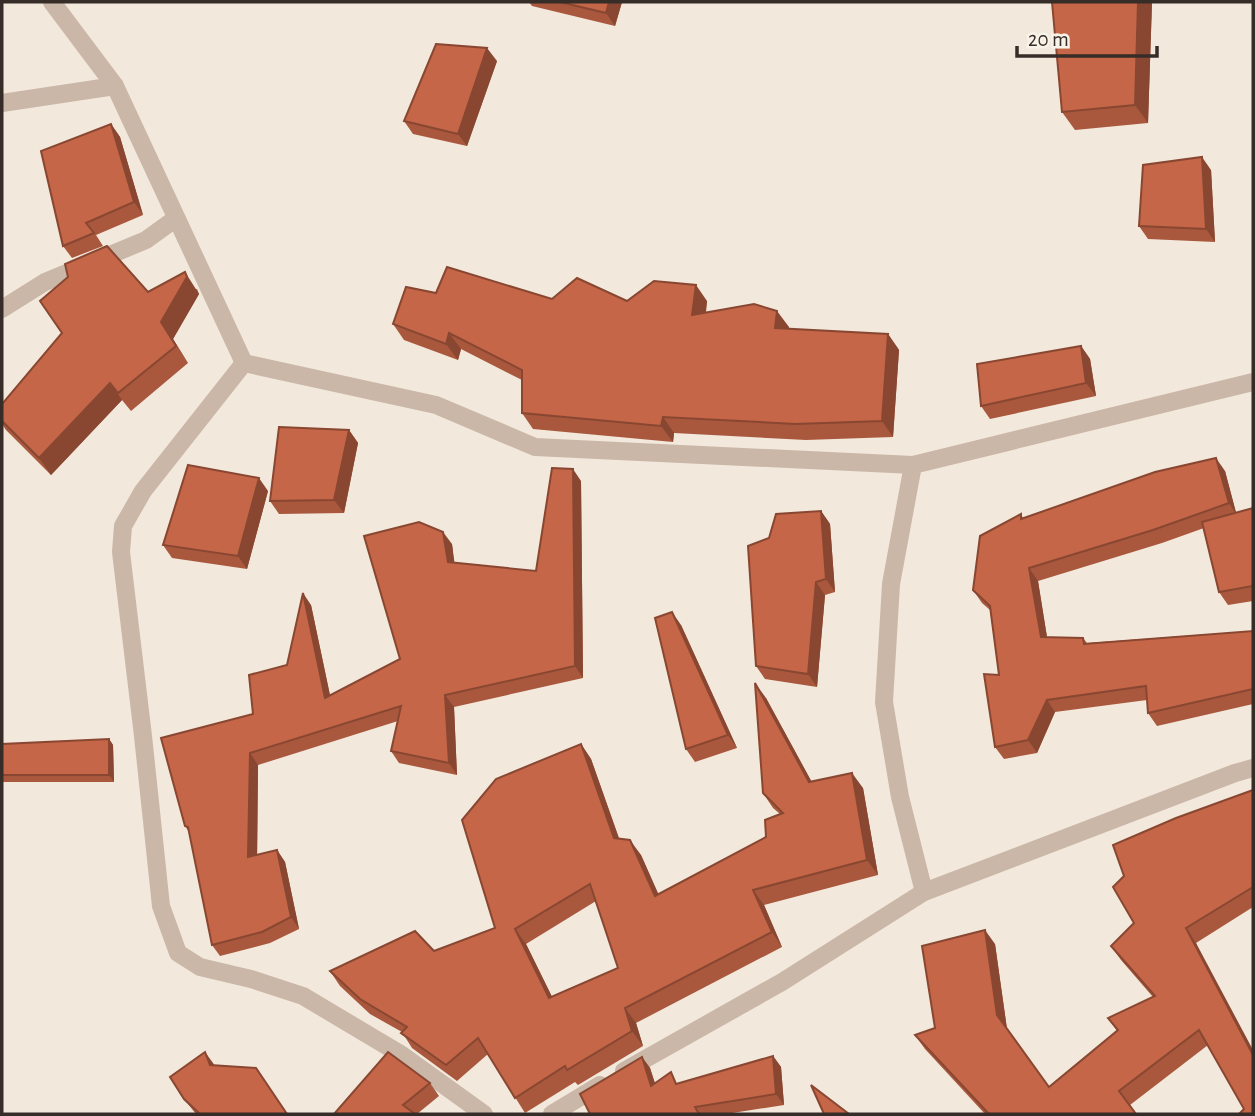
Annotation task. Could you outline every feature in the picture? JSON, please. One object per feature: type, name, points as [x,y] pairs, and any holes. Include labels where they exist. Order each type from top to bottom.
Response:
[{"type":"street","points":[[52,2],[116,86],[244,363]]},
{"type":"street","points":[[2,103],[116,86]]},
{"type":"street","points":[[2,309],[45,282],[146,240],[176,219]]},
{"type":"street","points":[[244,363],[436,405],[535,447],[913,464],[1253,382]]},
{"type":"street","points":[[244,363],[142,491],[123,526],[121,552],[144,736],[161,906],[178,953],[200,967],[251,979],[303,996],[402,1055],[484,1114]]},
{"type":"street","points":[[913,464],[891,584],[884,702],[900,797],[924,892]]},
{"type":"street","points":[[552,1114],[650,1055],[782,982],[924,892],[1253,768]]},
{"type":"building","points":[[560,2],[609,2],[606,13]]},
{"type":"building","points":[[1052,2],[1138,2],[1135,105],[1062,112]]},
{"type":"building","points":[[436,44],[487,48],[458,134],[404,121]]},
{"type":"building","points":[[111,124],[134,202],[86,223],[94,233],[63,246],[41,151]]},
{"type":"building","points":[[1202,157],[1206,229],[1139,226],[1143,165]]},
{"type":"building","points":[[107,246],[148,292],[185,272],[187,277],[161,322],[176,346],[118,393],[110,383],[39,458],[2,421],[2,404],[62,333],[40,301],[68,277],[65,264]]},
{"type":"building","points":[[447,267],[552,299],[577,278],[627,301],[654,281],[696,285],[692,315],[754,304],[777,311],[775,328],[888,334],[882,421],[795,424],[663,417],[661,426],[522,413],[522,370],[449,333],[446,344],[393,324],[406,287],[436,293]]},
{"type":"building","points":[[1081,346],[1086,383],[981,406],[977,364]]},
{"type":"building","points":[[279,427],[349,430],[334,500],[270,501]]},
{"type":"building","points":[[1216,458],[1229,503],[1153,530],[1029,568],[1041,637],[1083,638],[1084,644],[1253,631],[1253,689],[1148,713],[1146,686],[1047,700],[1028,740],[995,747],[984,674],[999,675],[990,606],[973,590],[980,536],[1021,514],[1021,519],[1155,472]]},
{"type":"building","points":[[188,465],[259,478],[238,556],[163,545]]},
{"type":"building","points":[[552,468],[573,469],[575,666],[445,695],[449,763],[391,751],[401,706],[250,753],[248,857],[277,850],[291,917],[262,932],[212,945],[188,827],[185,826],[161,738],[253,714],[249,675],[287,665],[303,593],[325,698],[400,659],[364,536],[419,522],[443,532],[448,562],[536,571]]},
{"type":"building","points":[[1253,508],[1253,586],[1219,592],[1202,522]]},
{"type":"building","points":[[821,511],[826,579],[816,582],[808,674],[756,666],[748,546],[769,538],[776,514]]},
{"type":"building","points":[[672,612],[728,735],[686,749],[655,618]]},
{"type":"building","points":[[755,683],[809,782],[852,773],[867,860],[753,890],[772,932],[625,1008],[632,1031],[567,1070],[565,1066],[515,1098],[478,1038],[446,1065],[401,1033],[407,1027],[360,999],[330,971],[415,931],[434,951],[495,928],[462,820],[496,779],[581,744],[614,838],[630,840],[655,896],[766,837],[765,820],[783,813],[763,793]],"holes":[[[590,884],[618,968],[549,998],[515,929]]]},
{"type":"building","points":[[109,739],[109,775],[2,775],[2,744]]},
{"type":"building","points":[[1253,790],[1253,887],[1186,928],[1253,1055],[1253,1114],[1239,1114],[1244,1109],[1199,1030],[1119,1091],[1136,1114],[989,1114],[915,1035],[935,1028],[922,946],[985,930],[997,1015],[1049,1087],[1118,1030],[1108,1018],[1155,996],[1111,946],[1134,923],[1113,887],[1124,876],[1113,845]]},
{"type":"building","points":[[205,1052],[210,1065],[256,1068],[287,1114],[200,1114],[184,1099],[170,1077]]},
{"type":"building","points":[[388,1052],[430,1083],[403,1105],[415,1114],[334,1114]]},
{"type":"building","points":[[773,1056],[776,1094],[695,1107],[699,1114],[590,1114],[580,1094],[642,1057],[651,1086],[671,1072],[676,1084]]},
{"type":"building","points":[[811,1085],[849,1114],[824,1114]]}]
